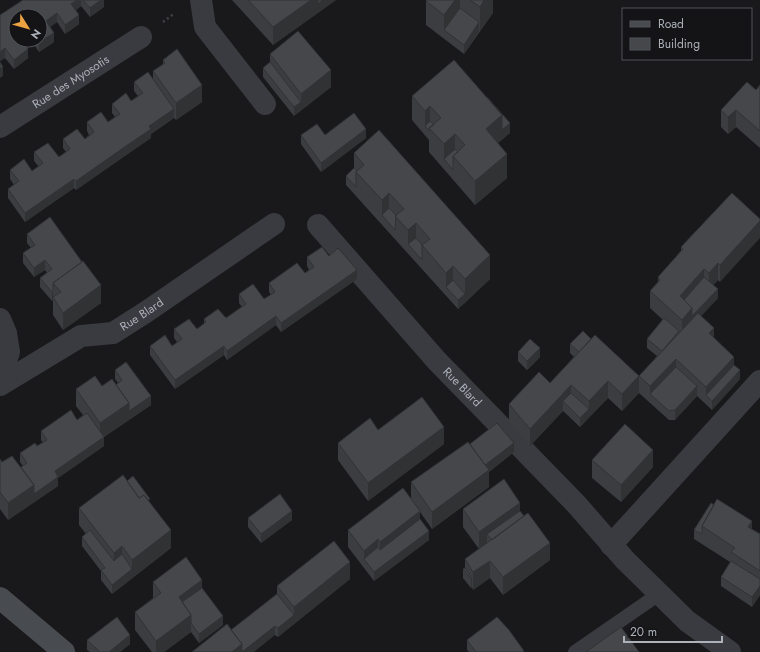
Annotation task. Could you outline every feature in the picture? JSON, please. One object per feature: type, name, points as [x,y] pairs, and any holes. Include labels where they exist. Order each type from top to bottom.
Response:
[{"type":"street","points":[[201,0],[205,27],[265,104]]},
{"type":"street","name":"Rue des Myosotis","points":[[0,127],[141,37]]},
{"type":"street","name":"Rue Blard","points":[[0,385],[81,336],[113,333],[274,224]]},
{"type":"street","name":"Rue Blard","points":[[318,225],[437,361],[577,505],[611,545],[686,621],[730,652]]},
{"type":"street","points":[[0,319],[6,333],[9,352],[0,376]]},
{"type":"street","points":[[611,545],[760,381]]},
{"type":"street","points":[[0,598],[64,652]]},
{"type":"lane","points":[[575,652],[659,594]]},
{"type":"path","points":[[141,37],[179,11]]},
{"type":"building","points":[[23,0],[77,0],[71,4],[79,15],[65,25],[57,13],[48,20],[48,8],[11,8]]},
{"type":"building","points":[[83,0],[101,0],[90,8]]},
{"type":"building","points":[[248,0],[311,0],[273,27]]},
{"type":"building","points":[[426,0],[455,0],[444,15]]},
{"type":"building","points":[[470,0],[484,0],[480,7]]},
{"type":"building","points":[[460,8],[479,22],[464,45],[444,30]]},
{"type":"building","points":[[8,10],[8,48],[28,49],[14,60],[5,48],[0,52],[0,15]]},
{"type":"building","points":[[48,24],[54,33],[48,37]]},
{"type":"building","points":[[298,31],[331,70],[301,94],[270,54]]},
{"type":"building","points":[[177,49],[202,85],[176,103],[153,71],[165,63],[163,60]]},
{"type":"building","points":[[454,60],[502,115],[486,129],[507,154],[475,181],[453,156],[465,145],[455,134],[444,144],[429,128],[441,118],[430,106],[425,111],[412,96]]},
{"type":"building","points":[[0,62],[3,67],[0,69]]},
{"type":"building","points":[[270,62],[301,102],[294,107],[263,68]]},
{"type":"building","points":[[148,72],[174,109],[149,126],[151,129],[76,181],[74,179],[25,213],[8,189],[19,181],[10,170],[24,159],[32,171],[43,163],[34,152],[48,143],[59,157],[70,149],[63,139],[77,129],[85,139],[94,132],[87,122],[101,112],[108,122],[120,114],[112,104],[126,93],[131,101],[143,93],[134,82]]},
{"type":"building","points":[[747,82],[756,90],[760,85],[760,131],[736,110],[728,117],[721,110]]},
{"type":"building","points":[[487,97],[510,123],[502,130],[502,115]]},
{"type":"building","points":[[354,113],[366,129],[321,163],[301,135],[317,124],[325,135]]},
{"type":"building","points":[[430,121],[434,125],[429,128],[429,131],[425,126]]},
{"type":"building","points":[[379,130],[490,255],[465,279],[453,266],[446,273],[422,245],[430,239],[416,223],[408,230],[395,216],[404,209],[389,193],[382,200],[356,172],[364,165],[354,153]]},
{"type":"building","points":[[455,149],[458,152],[453,156],[453,170],[444,159]]},
{"type":"building","points":[[354,168],[357,171],[356,187],[346,176]]},
{"type":"building","points":[[732,193],[760,219],[760,221],[720,265],[718,263],[709,273],[704,269],[680,296],[692,308],[682,320],[650,291],[660,280],[658,277],[683,249],[681,247]]},
{"type":"building","points":[[389,208],[396,215],[395,230],[382,215]]},
{"type":"building","points":[[50,217],[82,262],[53,283],[52,292],[40,278],[52,269],[45,260],[34,268],[23,253],[35,245],[27,234]]},
{"type":"building","points":[[416,238],[422,245],[422,260],[408,244]]},
{"type":"building","points":[[322,247],[329,256],[338,248],[357,270],[281,323],[276,316],[227,351],[224,346],[175,380],[150,346],[165,335],[172,346],[182,339],[174,329],[189,319],[197,329],[206,322],[204,319],[218,309],[226,318],[246,304],[239,294],[253,284],[264,299],[275,292],[269,283],[297,263],[305,273],[314,267],[307,257]]},
{"type":"building","points":[[83,261],[101,285],[63,313],[53,297],[61,292],[53,283]]},
{"type":"building","points":[[704,277],[718,289],[692,316],[692,308],[684,300]]},
{"type":"building","points":[[453,280],[465,294],[458,300],[446,287]]},
{"type":"building","points":[[698,313],[714,328],[709,333],[734,357],[706,387],[676,359],[650,386],[639,376]]},
{"type":"building","points":[[664,318],[679,331],[662,351],[647,339]]},
{"type":"building","points":[[583,331],[591,339],[579,352],[570,344]]},
{"type":"building","points":[[595,335],[639,376],[622,394],[608,381],[589,401],[571,385],[530,429],[509,404],[539,372],[550,383]]},
{"type":"building","points":[[530,339],[540,348],[527,361],[518,352]]},
{"type":"building","points":[[126,362],[151,396],[129,411],[129,403],[116,385],[122,380],[115,370]]},
{"type":"building","points":[[734,365],[740,370],[712,401],[706,395]]},
{"type":"building","points":[[676,367],[697,386],[675,410],[669,411],[650,394]]},
{"type":"building","points":[[95,376],[102,386],[112,379],[129,403],[100,423],[76,389]]},
{"type":"building","points":[[571,393],[589,409],[580,418],[563,401]]},
{"type":"building","points":[[422,397],[444,427],[368,483],[338,443],[370,418],[378,430]]},
{"type":"building","points":[[71,410],[77,420],[87,413],[104,437],[55,471],[58,477],[34,494],[34,485],[21,467],[27,463],[20,453],[35,443],[37,446],[47,440],[41,431]]},
{"type":"building","points":[[497,423],[514,443],[485,465],[470,444]]},
{"type":"building","points":[[625,424],[653,450],[621,485],[592,460]]},
{"type":"building","points":[[468,442],[489,470],[432,512],[411,482]]},
{"type":"building","points":[[12,456],[34,485],[8,503],[0,492],[0,459],[2,462]]},
{"type":"building","points":[[123,475],[139,498],[144,495],[171,530],[132,560],[122,546],[114,553],[79,508]]},
{"type":"building","points":[[133,476],[150,499],[148,500],[144,495],[139,498],[127,481]]},
{"type":"building","points":[[504,479],[520,503],[479,532],[463,509]]},
{"type":"building","points":[[403,488],[420,511],[380,542],[378,539],[364,551],[348,530]]},
{"type":"building","points":[[280,494],[292,511],[261,534],[248,518]]},
{"type":"building","points":[[717,499],[752,521],[748,527],[760,534],[760,571],[731,552],[735,548],[702,526]]},
{"type":"building","points":[[711,503],[714,505],[702,526],[702,534],[694,530]]},
{"type":"building","points":[[520,511],[524,516],[492,540],[487,534]]},
{"type":"building","points":[[528,513],[550,543],[503,577],[490,561],[473,572],[465,559]]},
{"type":"building","points":[[420,519],[429,531],[374,572],[364,559],[378,547],[380,550]]},
{"type":"building","points":[[90,530],[114,561],[122,554],[132,569],[112,585],[101,570],[105,568],[82,537]]},
{"type":"building","points":[[334,541],[350,562],[294,607],[277,586]]},
{"type":"building","points":[[186,557],[202,580],[179,597],[191,615],[156,641],[135,612],[161,593],[153,582]]},
{"type":"building","points":[[731,561],[760,579],[760,586],[752,597],[721,577]]},
{"type":"building","points":[[465,568],[472,578],[471,579],[463,569]]},
{"type":"building","points":[[202,588],[223,616],[199,634],[191,623],[191,615],[182,602]]},
{"type":"building","points":[[277,594],[294,615],[278,628],[275,626],[242,652],[242,644],[231,630]]},
{"type":"building","points":[[117,617],[130,635],[109,652],[100,652],[87,640]]},
{"type":"building","points":[[497,617],[509,630],[524,651],[523,652],[476,652],[467,640]]},
{"type":"building","points":[[227,624],[242,644],[232,652],[192,652]]},
{"type":"building","points":[[621,627],[639,652],[586,652]]}]
